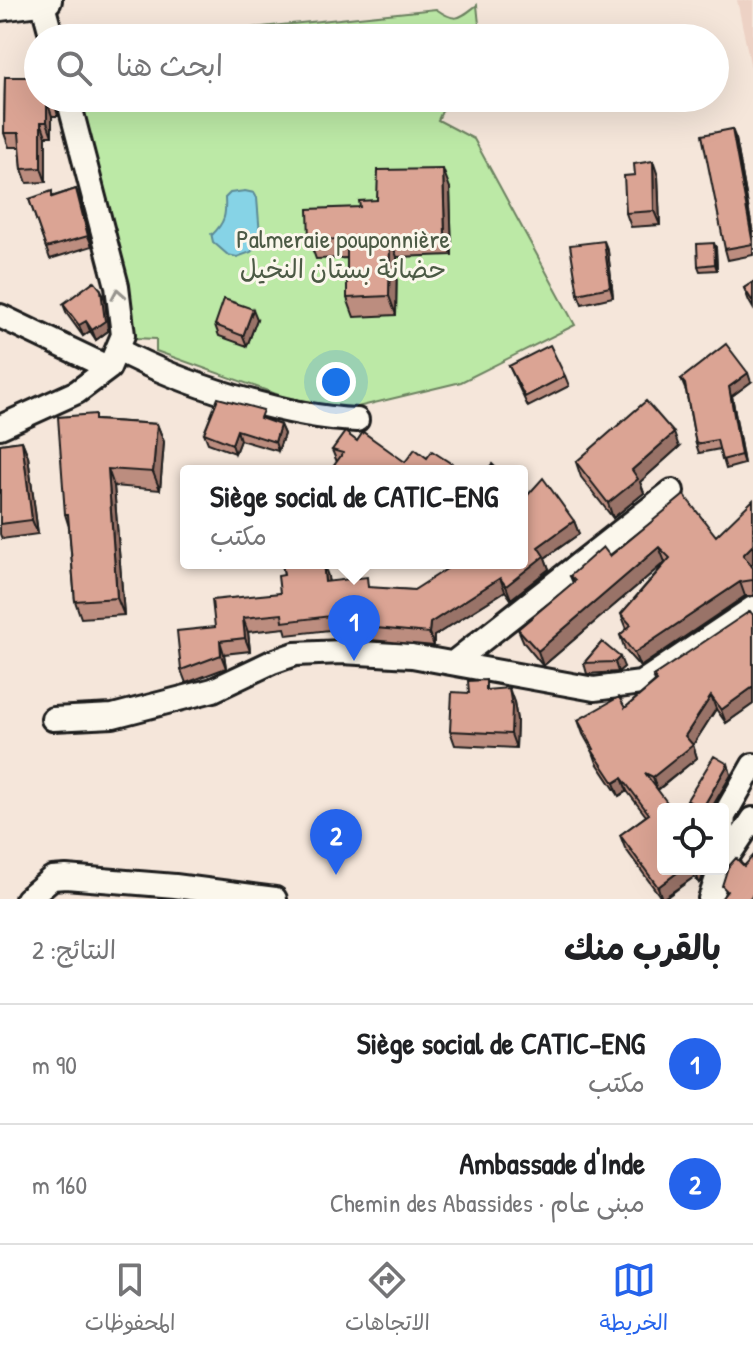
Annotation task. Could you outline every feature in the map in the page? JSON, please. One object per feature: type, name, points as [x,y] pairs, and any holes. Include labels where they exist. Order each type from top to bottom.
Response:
[{"type":"main road","points":[[0,6],[44,0]]},
{"type":"street","points":[[44,0],[49,24]]},
{"type":"street","points":[[0,427],[77,392],[114,359],[123,335],[117,286],[72,112]]},
{"type":"street","points":[[0,316],[114,359],[276,408],[357,420]]},
{"type":"street","points":[[453,663],[672,491]]},
{"type":"street","points":[[53,719],[113,716],[213,690],[295,654],[342,652],[412,656],[594,689],[618,688],[641,683],[753,608]]},
{"type":"street","points":[[729,807],[753,765]]},
{"type":"street","points":[[729,855],[753,819]]},
{"type":"street","points":[[710,899],[718,875]]},
{"type":"street","points":[[27,899],[52,878],[66,877],[175,886],[275,899]]},
{"type":"shaded area","points":[[737,0],[753,0],[753,78]]},
{"type":"green space","points":[[477,5],[479,24],[290,24],[436,9],[453,18],[466,14]]},
{"type":"green space","name":"Palmeraie pouponnière حضانة بستان النخيل","points":[[72,112],[442,112],[438,120],[474,139],[575,325],[461,382],[341,411],[290,399],[156,351],[156,339],[133,338]]},
{"type":"water","points":[[230,193],[254,193],[257,198],[260,235],[258,244],[251,252],[237,257],[228,255],[213,242],[211,233],[224,218],[225,198]]},
{"type":"building","points":[[5,77],[24,77],[24,112],[47,112],[47,122],[41,122],[41,168],[22,169],[19,133],[4,133]]},
{"type":"building","points":[[732,129],[753,244],[725,249],[702,135]]},
{"type":"building","points":[[653,161],[654,211],[626,213],[624,176],[635,175],[634,164]]},
{"type":"building","points":[[443,169],[445,236],[390,238],[389,296],[347,298],[347,239],[309,240],[308,209],[360,207],[359,201],[377,200],[378,170]]},
{"type":"building","points":[[76,189],[88,236],[46,248],[29,199],[52,191],[52,197]]},
{"type":"building","points":[[604,241],[610,287],[578,294],[570,245]]},
{"type":"building","points":[[714,243],[715,264],[698,266],[697,244]]},
{"type":"building","points":[[94,281],[101,290],[105,321],[92,330],[86,321],[79,325],[63,304]]},
{"type":"building","points":[[753,282],[753,302],[744,288]]},
{"type":"building","points":[[224,299],[253,309],[243,336],[215,325]]},
{"type":"building","points":[[726,344],[748,373],[729,387],[741,455],[722,460],[717,440],[696,444],[685,384],[681,379]]},
{"type":"building","points":[[550,345],[565,376],[525,397],[509,366]]},
{"type":"building","points":[[218,398],[263,410],[260,418],[280,425],[275,442],[237,430],[232,444],[204,433]]},
{"type":"building","points":[[646,401],[674,433],[632,470],[638,479],[608,503],[576,462]]},
{"type":"building","points":[[95,414],[95,420],[157,424],[153,472],[108,469],[117,598],[75,601],[58,417]]},
{"type":"building","points":[[345,432],[357,441],[363,432],[405,462],[415,449],[427,458],[432,451],[452,464],[334,465],[343,453],[332,450]]},
{"type":"building","points":[[22,441],[32,520],[0,524],[0,444]]},
{"type":"building","points":[[543,478],[574,521],[538,547],[544,556],[528,569],[528,495]]},
{"type":"building","points":[[684,495],[716,536],[753,500],[753,545],[743,555],[753,568],[753,580],[740,582],[634,653],[620,635],[631,625],[621,614],[670,558],[659,547],[538,651],[518,629],[575,581],[570,576],[603,547],[610,556]]},
{"type":"building","points":[[283,569],[324,569],[325,582],[367,577],[368,587],[414,590],[447,569],[528,569],[506,586],[500,578],[430,623],[429,633],[355,626],[354,613],[283,622],[282,614],[243,618],[245,638],[220,641],[221,655],[181,670],[177,631],[215,627],[212,600],[280,593],[278,576],[284,575]]},
{"type":"building","points":[[750,611],[753,615],[753,687],[721,710],[711,696],[685,736],[693,745],[653,777],[645,773],[668,803],[657,803],[657,875],[674,875],[658,887],[620,835],[649,814],[622,778],[614,783],[592,750],[578,720],[619,697],[625,708],[657,681],[653,676]]},
{"type":"building","points":[[602,642],[620,657],[615,662],[584,663]]},
{"type":"building","points":[[486,680],[486,690],[509,688],[511,734],[450,731],[452,692],[469,693],[468,681]]},
{"type":"building","points":[[714,756],[728,764],[705,803],[687,800]]},
{"type":"building","points":[[753,856],[753,894],[749,899],[721,899],[727,891],[722,886],[725,875],[729,875],[729,866],[736,858],[744,866]]},
{"type":"place","name":"Siège social de CATIC-ENG","points":[[354,661]]},
{"type":"place","name":"Ambassade d'Inde","points":[[336,875]]}]
